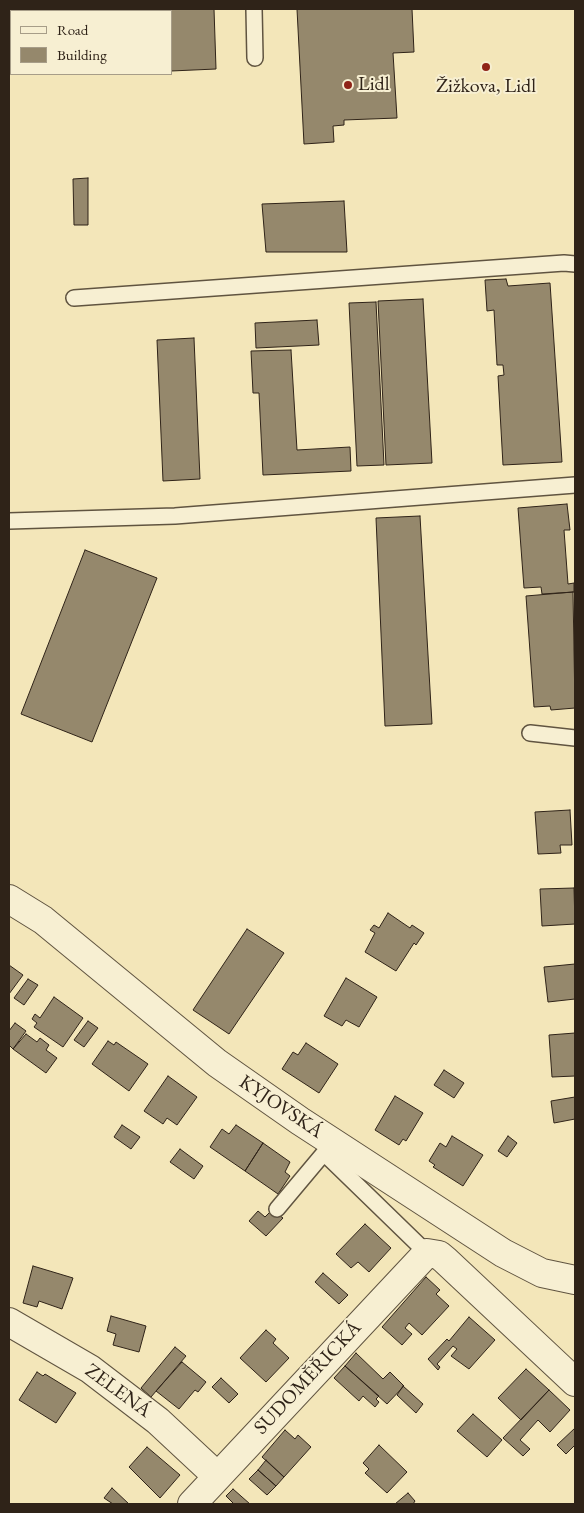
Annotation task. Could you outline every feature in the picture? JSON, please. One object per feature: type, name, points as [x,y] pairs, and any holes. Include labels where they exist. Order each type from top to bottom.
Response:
[{"type":"street","name":"KYJOVSKÁ","points":[[9,899],[43,920],[217,1063],[328,1148],[503,1253],[542,1273],[575,1280]]},
{"type":"street","points":[[427,1253],[439,1255],[445,1260],[575,1382]]},
{"type":"street","name":"SUDOMĚŘICKÁ","points":[[192,1504],[427,1253]]},
{"type":"street","name":"ZELENÁ","points":[[9,1322],[90,1369],[158,1421],[217,1476]]},
{"type":"lane","points":[[254,9],[255,58]]},
{"type":"lane","points":[[74,298],[564,263],[575,264]]},
{"type":"lane","points":[[9,521],[175,516],[575,485]]},
{"type":"lane","points":[[530,733],[575,738]]},
{"type":"lane","points":[[277,1209],[328,1148],[427,1253]]},
{"type":"building","points":[[214,9],[216,69],[172,71],[172,10],[118,10]]},
{"type":"building","name":"Lidl","points":[[297,9],[412,9],[414,52],[393,53],[397,118],[344,120],[344,125],[333,126],[334,142],[304,144]]},
{"type":"building","points":[[88,178],[88,225],[74,225],[73,179]]},
{"type":"building","points":[[344,201],[347,252],[266,252],[262,204]]},
{"type":"building","points":[[506,279],[508,286],[550,283],[562,462],[503,465],[498,376],[504,375],[503,365],[497,365],[494,310],[487,311],[485,280]]},
{"type":"building","points":[[423,299],[432,463],[386,465],[378,301]]},
{"type":"building","points":[[376,302],[384,465],[357,466],[349,303]]},
{"type":"building","points":[[317,320],[319,345],[256,348],[255,323]]},
{"type":"building","points":[[194,338],[200,479],[163,481],[157,340]]},
{"type":"building","points":[[291,350],[297,450],[350,447],[351,471],[263,475],[259,393],[253,393],[251,351]]},
{"type":"building","points":[[567,504],[570,530],[564,530],[568,584],[574,583],[574,592],[542,594],[541,587],[524,588],[518,508]]},
{"type":"building","points":[[420,516],[432,724],[385,726],[376,518]]},
{"type":"building","points":[[85,550],[157,578],[92,742],[21,714]]},
{"type":"building","points":[[573,592],[575,708],[551,710],[550,706],[534,707],[526,596]]},
{"type":"building","points":[[570,810],[572,845],[560,845],[561,853],[538,854],[535,812]]},
{"type":"building","points":[[574,888],[575,924],[542,926],[540,889]]},
{"type":"building","points":[[388,913],[410,928],[412,925],[424,933],[416,945],[414,943],[396,971],[365,952],[375,933],[370,930],[374,925],[379,928]]},
{"type":"building","points":[[247,929],[284,953],[229,1034],[193,1010]]},
{"type":"building","points":[[575,964],[575,999],[548,1002],[544,967]]},
{"type":"building","points":[[9,965],[23,975],[9,994]]},
{"type":"building","points":[[346,978],[377,997],[359,1027],[346,1020],[342,1026],[324,1016]]},
{"type":"building","points":[[28,979],[38,985],[24,1005],[14,998]]},
{"type":"building","points":[[54,997],[83,1018],[63,1047],[34,1027],[37,1023],[32,1019],[35,1014],[40,1018]]},
{"type":"building","points":[[88,1021],[98,1028],[84,1047],[74,1040]]},
{"type":"building","points":[[15,1023],[26,1031],[13,1049],[10,1046],[9,1048],[9,1031]]},
{"type":"building","points":[[575,1033],[575,1076],[552,1077],[549,1035]]},
{"type":"building","points":[[26,1034],[37,1042],[40,1038],[49,1045],[46,1050],[57,1058],[46,1073],[13,1049]]},
{"type":"building","points":[[108,1041],[114,1045],[116,1042],[148,1064],[129,1091],[92,1064]]},
{"type":"building","points":[[306,1043],[338,1064],[319,1093],[282,1069],[293,1052],[298,1055]]},
{"type":"building","points":[[444,1070],[464,1083],[454,1098],[434,1085]]},
{"type":"building","points":[[168,1076],[197,1097],[177,1125],[167,1118],[163,1124],[144,1111]]},
{"type":"building","points":[[395,1096],[423,1113],[406,1141],[403,1139],[399,1145],[375,1130]]},
{"type":"building","points":[[575,1097],[575,1119],[554,1123],[551,1101]]},
{"type":"building","points":[[122,1125],[140,1137],[131,1149],[114,1137]]},
{"type":"building","points":[[236,1125],[263,1143],[245,1171],[210,1147],[222,1129],[229,1134]]},
{"type":"building","points":[[452,1136],[483,1155],[463,1186],[433,1167],[435,1165],[429,1161],[440,1143],[446,1147]]},
{"type":"building","points":[[508,1136],[517,1143],[507,1157],[498,1151]]},
{"type":"building","points":[[263,1143],[290,1162],[285,1172],[290,1176],[278,1194],[245,1171]]},
{"type":"building","points":[[180,1149],[203,1166],[194,1179],[170,1162]]},
{"type":"building","points":[[272,1210],[283,1218],[266,1236],[249,1221],[258,1211],[265,1217]]},
{"type":"building","points":[[365,1224],[391,1248],[369,1272],[358,1262],[351,1268],[336,1254]]},
{"type":"building","points":[[33,1266],[73,1278],[62,1309],[39,1301],[37,1307],[23,1303]]},
{"type":"building","points":[[323,1273],[348,1295],[339,1304],[315,1282]]},
{"type":"building","points":[[426,1277],[440,1290],[436,1294],[449,1306],[422,1335],[409,1323],[405,1328],[412,1334],[402,1345],[382,1327]]},
{"type":"building","points":[[111,1316],[146,1326],[139,1352],[113,1345],[116,1334],[107,1331]]},
{"type":"building","points":[[469,1317],[495,1340],[469,1369],[451,1356],[457,1349],[453,1346],[437,1364],[440,1367],[438,1370],[428,1359],[447,1339],[449,1341]]},
{"type":"building","points":[[266,1330],[276,1339],[273,1343],[289,1358],[266,1382],[240,1358]]},
{"type":"building","points":[[175,1347],[186,1356],[151,1397],[141,1388]]},
{"type":"building","points":[[356,1353],[383,1379],[390,1372],[404,1386],[387,1404],[345,1366]]},
{"type":"building","points":[[182,1362],[206,1382],[198,1392],[195,1390],[179,1409],[156,1391]]},
{"type":"building","points":[[345,1366],[379,1396],[376,1399],[379,1402],[375,1407],[363,1396],[359,1401],[334,1378]]},
{"type":"building","points":[[526,1369],[549,1390],[521,1420],[498,1398]]},
{"type":"building","points":[[37,1372],[43,1376],[45,1374],[76,1393],[56,1423],[19,1400]]},
{"type":"building","points":[[221,1378],[238,1394],[229,1403],[212,1387]]},
{"type":"building","points":[[403,1386],[423,1404],[416,1413],[397,1395]]},
{"type":"building","points":[[549,1390],[570,1410],[550,1432],[538,1420],[520,1440],[530,1449],[523,1456],[503,1438]]},
{"type":"building","points":[[473,1414],[502,1440],[487,1457],[457,1431]]},
{"type":"building","points":[[575,1428],[575,1445],[566,1454],[557,1445]]},
{"type":"building","points":[[285,1430],[295,1439],[298,1435],[311,1447],[284,1477],[262,1457]]},
{"type":"building","points":[[379,1445],[407,1472],[387,1493],[365,1473],[369,1469],[363,1463]]},
{"type":"building","points":[[147,1447],[180,1475],[160,1498],[129,1467]]},
{"type":"building","points":[[266,1460],[284,1477],[276,1486],[258,1470]]},
{"type":"building","points":[[258,1470],[276,1486],[267,1495],[249,1479]]},
{"type":"building","points":[[112,1488],[129,1504],[113,1504],[104,1498]]},
{"type":"building","points":[[233,1489],[250,1504],[234,1504],[226,1496]]},
{"type":"building","points":[[408,1493],[415,1501],[413,1504],[395,1504]]},
{"type":"place","name":"Žižkova, Lidl","points":[[486,67]]},
{"type":"place","name":"Lidl","points":[[348,85]]}]
